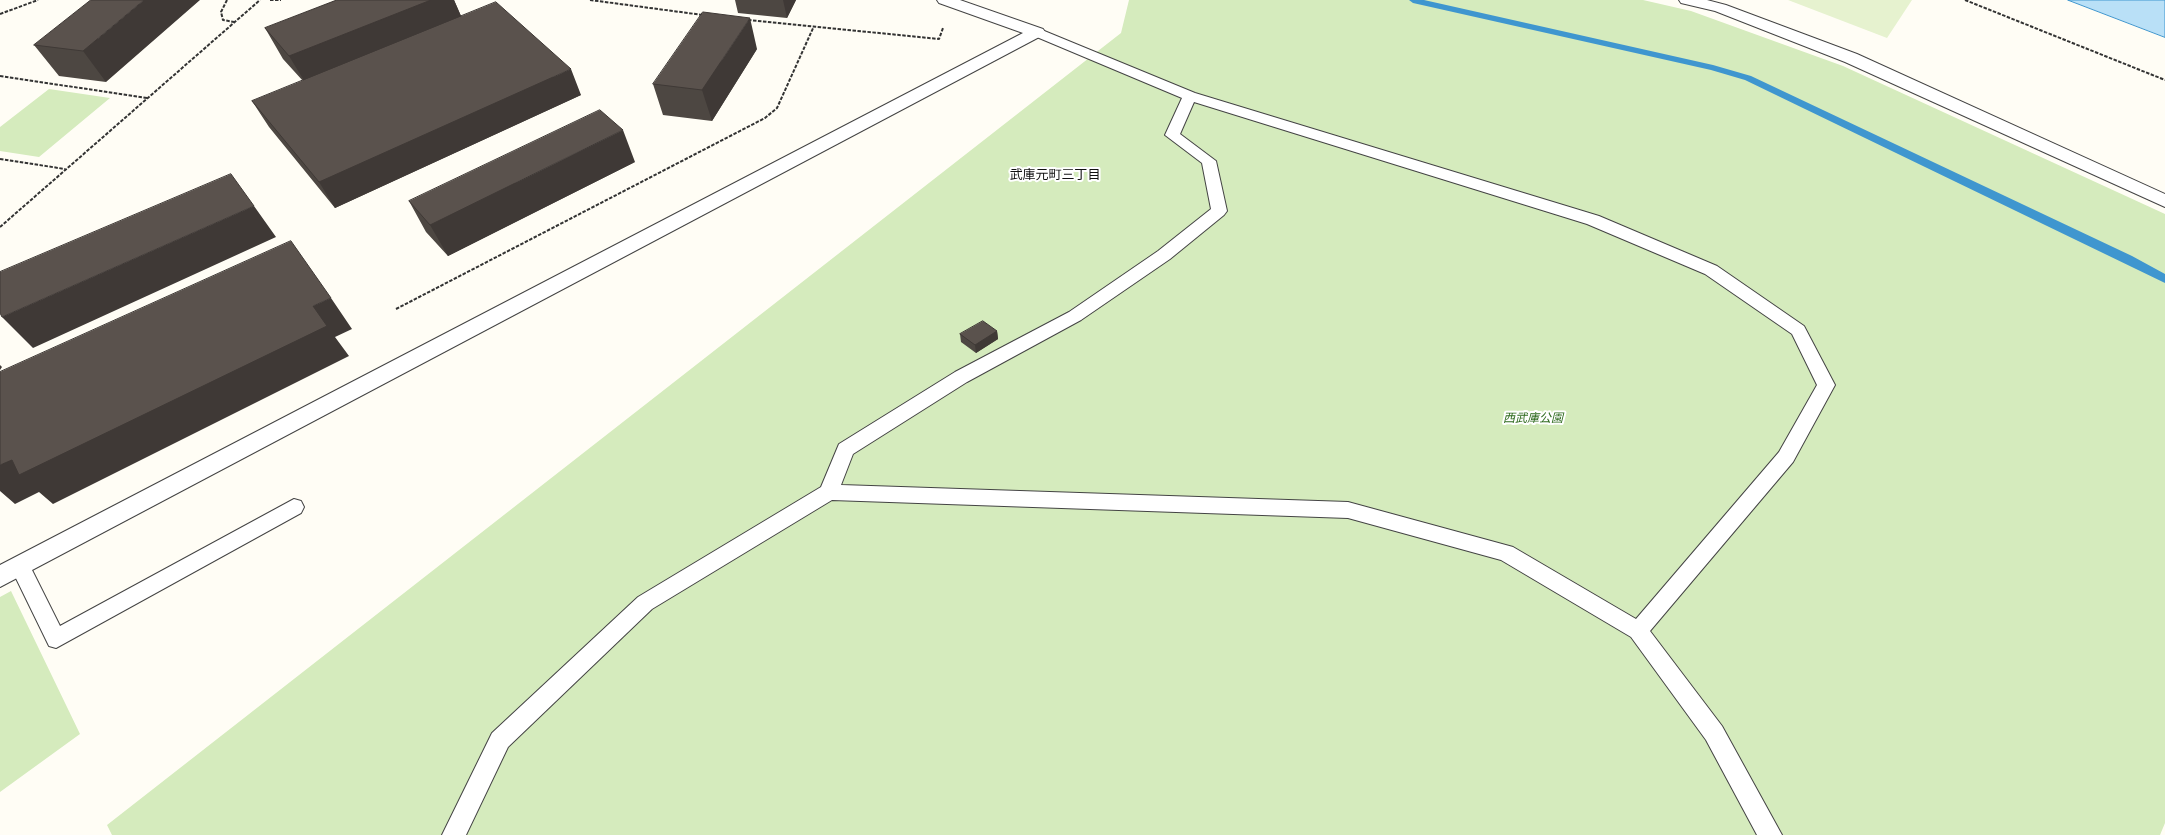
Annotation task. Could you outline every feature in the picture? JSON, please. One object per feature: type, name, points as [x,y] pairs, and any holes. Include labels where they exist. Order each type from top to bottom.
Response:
[{"type":"street","points":[[945,0],[1037,32]]},
{"type":"street","points":[[1687,0],[1720,8],[1851,58],[2165,201]]},
{"type":"street","points":[[10,572],[1037,32]]},
{"type":"lane","points":[[1037,32],[1190,96],[1593,220],[1711,270],[1798,330],[1826,385],[1786,457],[1638,631]]},
{"type":"lane","points":[[829,492],[845,449],[961,377],[1075,316],[1164,255],[1219,211],[1209,160],[1172,135],[1190,96]]},
{"type":"lane","points":[[454,835],[500,740],[645,603],[829,492],[1348,510],[1506,553],[1638,631],[1714,733],[1770,835]]},
{"type":"lane","points":[[10,572],[56,639],[294,507]]},
{"type":"path","points":[[0,14],[38,0]]},
{"type":"path","points":[[227,0],[220,12],[222,20],[235,22]]},
{"type":"path","points":[[0,227],[260,0]]},
{"type":"path","points":[[270,0],[281,0]]},
{"type":"path","points":[[590,0],[706,15]]},
{"type":"path","points":[[1965,0],[2165,80]]},
{"type":"path","points":[[744,20],[939,38],[944,26]]},
{"type":"path","points":[[396,309],[765,118],[777,108],[814,26]]},
{"type":"path","points":[[0,76],[148,98]]},
{"type":"path","points":[[0,158],[66,170]]},
{"type":"green space","name":"西武庫公園","points":[[1129,0],[1643,0],[1691,11],[1843,66],[2165,214],[2165,823],[2160,835],[112,835],[107,825],[1121,33]]},
{"type":"green space","points":[[1788,0],[1912,0],[1887,38]]},
{"type":"green space","points":[[49,89],[110,98],[39,157],[0,151],[0,127]]},
{"type":"green space","points":[[11,591],[80,734],[0,792],[0,597]]},
{"type":"water","points":[[2068,0],[2165,0],[2165,37]]},
{"type":"building","points":[[91,0],[144,0],[83,51],[34,45]]},
{"type":"building","points":[[337,0],[431,0],[289,56],[265,28]]},
{"type":"building","points":[[496,2],[571,69],[319,182],[252,101]]},
{"type":"building","points":[[703,12],[750,18],[702,90],[653,84]]},
{"type":"building","points":[[600,110],[623,130],[430,225],[409,201]]},
{"type":"building","points":[[231,174],[254,206],[2,317],[0,313],[0,272]]},
{"type":"building","points":[[291,241],[331,298],[313,306],[327,326],[19,475],[12,460],[0,465],[0,372]]},
{"type":"building","points":[[983,321],[997,331],[975,345],[960,334]]},
{"type":"waterway","points":[[1413,0],[1713,68],[1748,78],[2128,259],[2165,279]]},
{"type":"district","name":"武庫元町三丁目","points":[[1055,174]]}]
